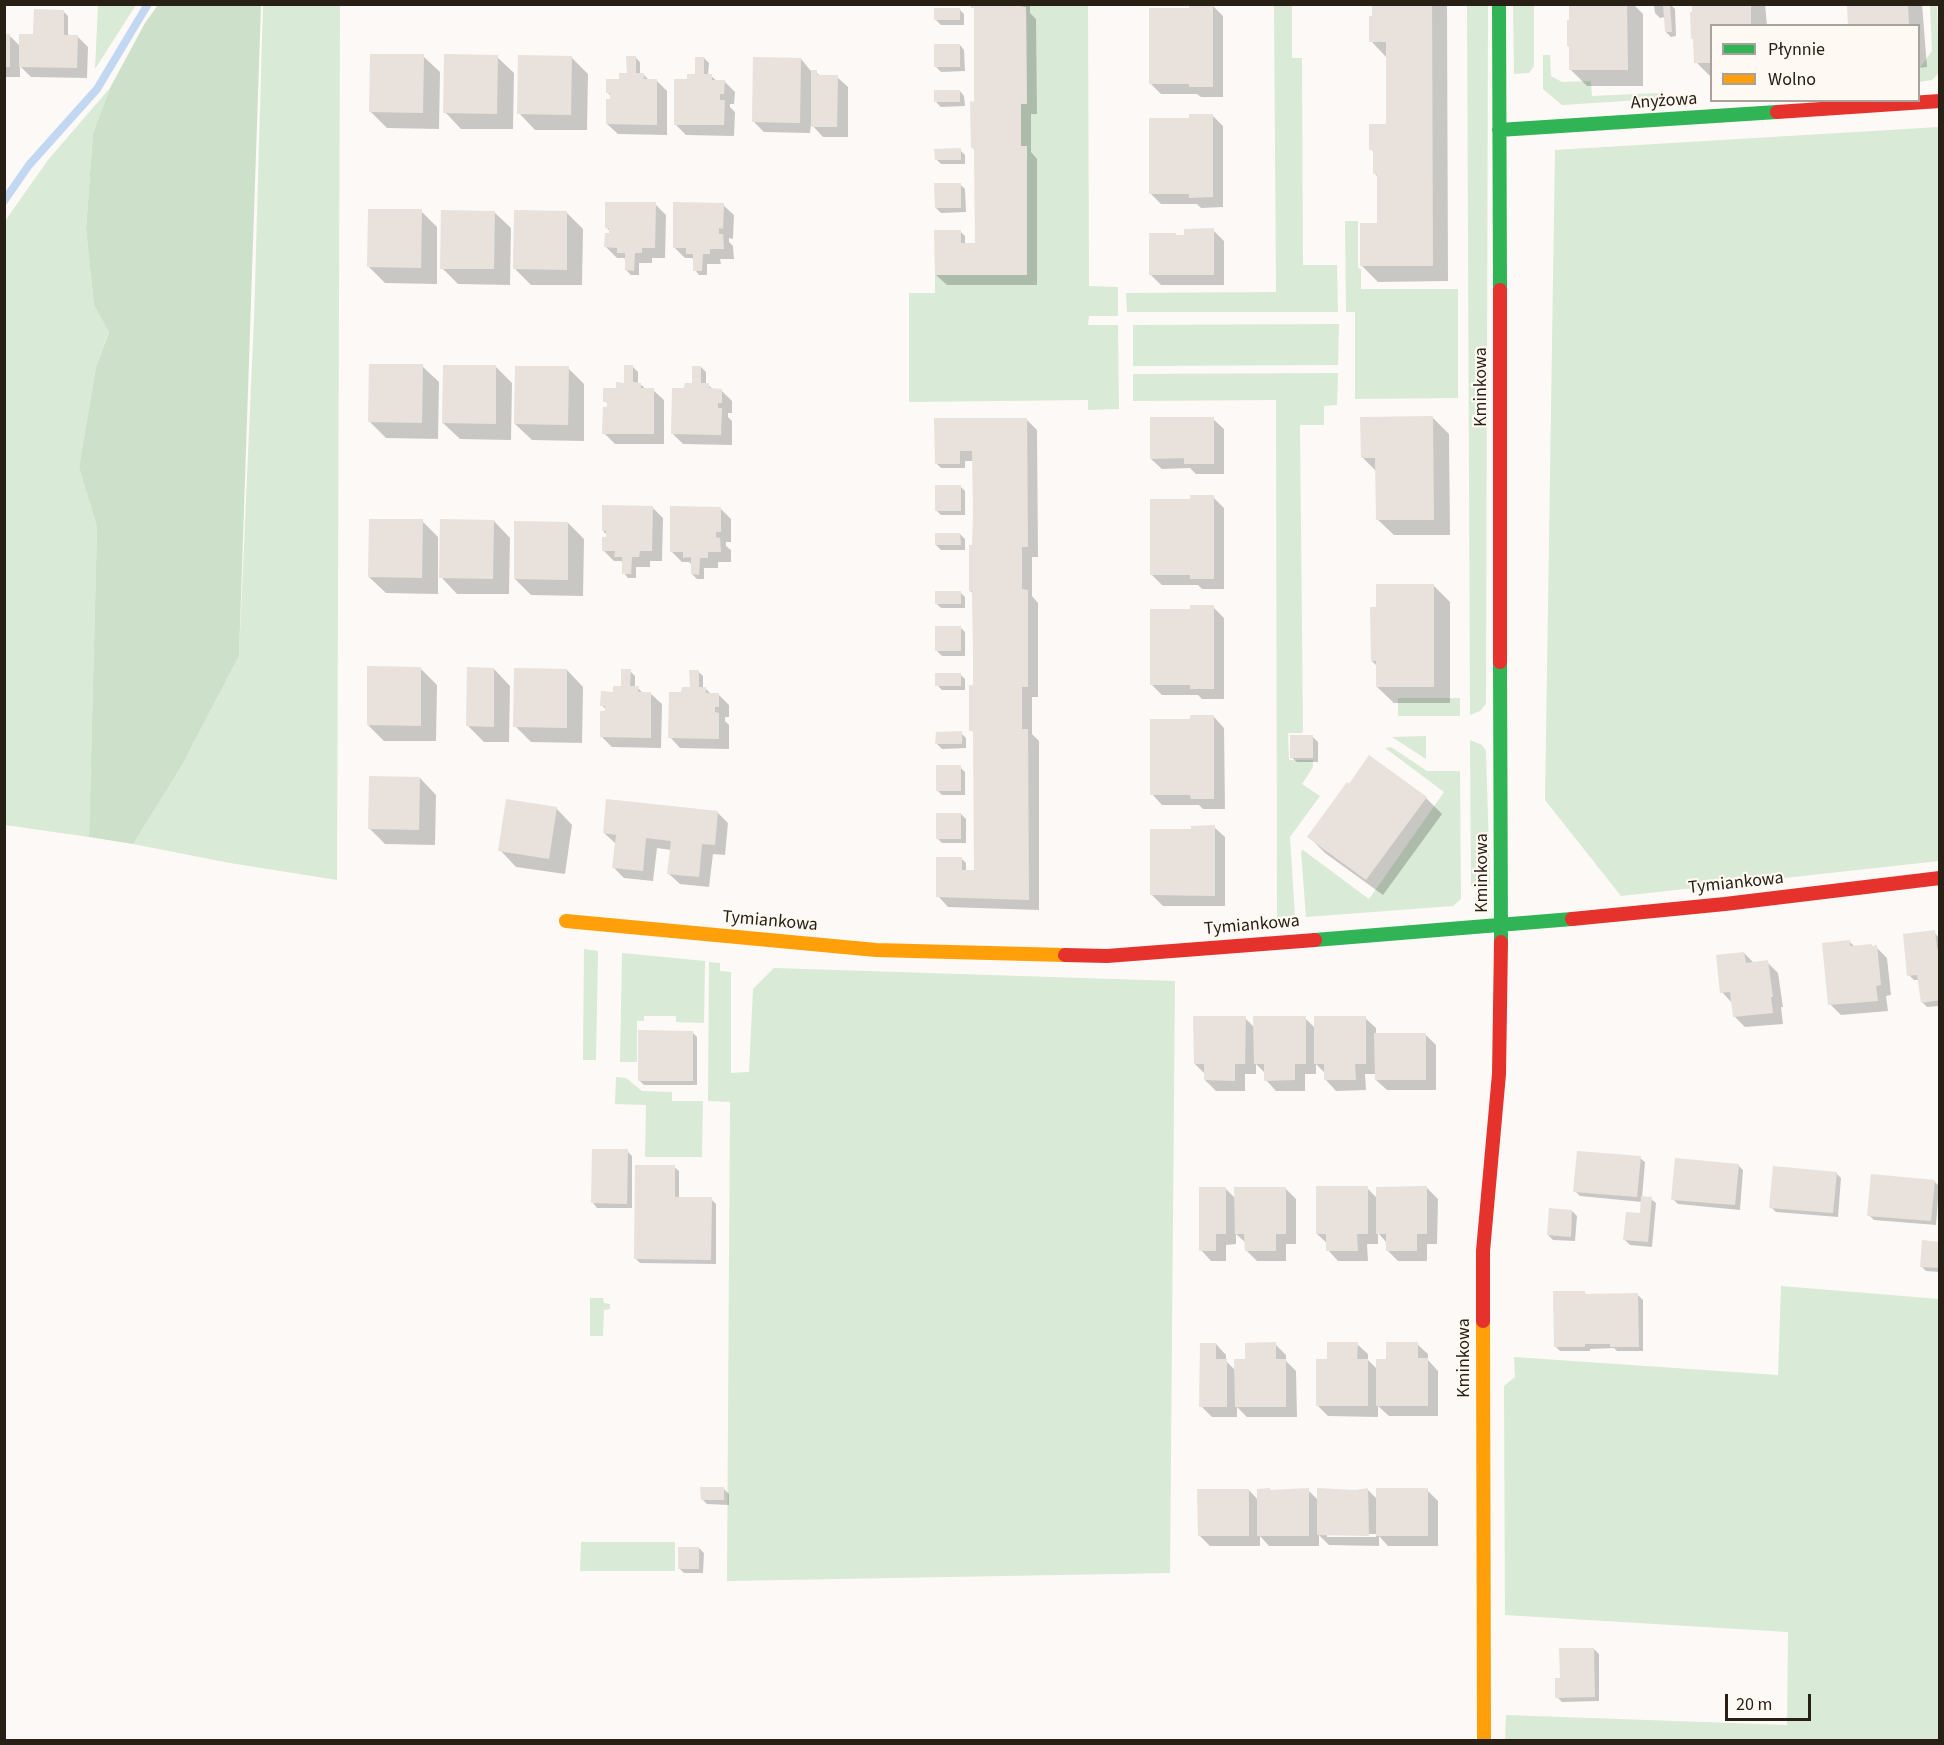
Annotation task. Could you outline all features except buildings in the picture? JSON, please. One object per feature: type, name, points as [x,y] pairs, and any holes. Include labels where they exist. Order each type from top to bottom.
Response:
[{"type":"street","name":"Kminkowa","points":[[1484,1740],[1483,1251],[1499,1074],[1501,925],[1499,4]]},
{"type":"street","name":"Anyżowa","points":[[1499,129],[1940,101]]},
{"type":"street","name":"Tymiankowa","points":[[566,921],[876,950],[1088,956],[1501,925],[1725,904],[1940,878]]},
{"type":"green space","points":[[136,5],[95,69],[98,6]]},
{"type":"green space","points":[[158,5],[261,5],[239,656],[181,767],[133,844],[89,837],[97,527],[79,467],[96,367],[109,332],[94,305],[86,229],[93,133],[110,88],[145,23]]},
{"type":"green space","points":[[263,5],[340,5],[337,880],[230,863],[133,844],[181,767],[239,656],[254,320]]},
{"type":"green space","points":[[1020,5],[1088,5],[1089,286],[1118,287],[1118,316],[1089,316],[1088,325],[1118,325],[1119,409],[1088,410],[1088,400],[909,402],[909,293],[935,293],[935,275],[1027,275],[1027,147],[1021,146],[1021,104],[1027,104],[1026,8]]},
{"type":"green space","points":[[1274,5],[1292,5],[1292,58],[1302,58],[1303,265],[1337,265],[1338,312],[1127,312],[1126,293],[1276,292]]},
{"type":"green space","points":[[1467,5],[1488,5],[1486,704],[1480,711],[1470,715]]},
{"type":"green space","points":[[1513,5],[1534,5],[1534,66],[1529,73],[1514,74]]},
{"type":"green space","points":[[1930,5],[1937,5],[1939,73],[1932,80],[1920,82],[1920,68],[1932,51]]},
{"type":"green space","points":[[1543,55],[1550,55],[1551,76],[1562,82],[1591,81],[1592,96],[1658,93],[1659,99],[1562,105],[1543,89]]},
{"type":"green space","points":[[110,88],[93,133],[86,229],[94,305],[109,331],[96,367],[79,467],[97,527],[89,837],[5,825],[5,221],[48,160]]},
{"type":"green space","points":[[1939,127],[1939,861],[1621,896],[1545,800],[1555,150]]},
{"type":"green space","points":[[1345,221],[1358,221],[1358,268],[1361,269],[1361,289],[1458,289],[1458,398],[1355,399],[1355,312],[1346,312]]},
{"type":"green space","points":[[1339,324],[1338,365],[1133,366],[1133,325]]},
{"type":"green space","points":[[1338,373],[1337,405],[1324,406],[1324,425],[1300,425],[1303,730],[1302,733],[1288,733],[1289,760],[1313,760],[1313,767],[1302,784],[1320,796],[1290,837],[1295,917],[1277,919],[1276,400],[1133,401],[1133,374]]},
{"type":"green space","points":[[1398,698],[1460,698],[1460,716],[1398,716]]},
{"type":"green space","points":[[1426,736],[1426,759],[1392,737]]},
{"type":"green space","points":[[1470,740],[1482,745],[1486,751],[1490,885],[1471,886]]},
{"type":"green space","points":[[1391,747],[1427,771],[1460,771],[1461,899],[1453,906],[1306,917],[1301,851],[1303,850],[1369,899],[1444,792],[1385,748]]},
{"type":"green space","points":[[584,949],[598,951],[596,1060],[583,1060]]},
{"type":"green space","points":[[622,953],[705,961],[704,1023],[676,1022],[676,1016],[644,1016],[644,1021],[637,1021],[637,1062],[620,1062]]},
{"type":"green space","points":[[709,962],[720,963],[720,971],[731,972],[731,1073],[749,1072],[753,989],[774,968],[1175,981],[1170,1573],[727,1581],[730,1102],[708,1101]]},
{"type":"green space","points":[[616,1077],[626,1078],[642,1091],[672,1092],[672,1101],[703,1101],[702,1157],[645,1157],[646,1105],[615,1104]]},
{"type":"green space","points":[[1781,1286],[1939,1299],[1939,1740],[1505,1740],[1506,1715],[1787,1725],[1788,1632],[1505,1615],[1504,1386],[1515,1377],[1514,1357],[1778,1375]]},
{"type":"green space","points":[[590,1298],[603,1298],[604,1303],[610,1304],[610,1309],[604,1310],[603,1336],[590,1336]]},
{"type":"green space","points":[[581,1542],[675,1542],[675,1571],[580,1571]]},
{"type":"waterway","points":[[4,201],[29,165],[97,89],[148,4]]},
{"type":"traffic: fast","points":[[1499,4],[1500,290]]},
{"type":"traffic: fast","points":[[1499,130],[1777,112]]},
{"type":"traffic: fast","points":[[1500,662],[1501,942]]},
{"type":"traffic: fast","points":[[1315,940],[1572,919]]},
{"type":"traffic: slow","points":[[566,921],[876,950],[1065,955]]},
{"type":"traffic: slow","points":[[1483,1321],[1484,1740]]},
{"type":"traffic: jam","points":[[1777,112],[1940,101]]},
{"type":"traffic: jam","points":[[1500,290],[1500,662]]},
{"type":"traffic: jam","points":[[1572,919],[1725,904],[1940,878]]},
{"type":"traffic: jam","points":[[1065,955],[1107,956],[1315,940]]},
{"type":"traffic: jam","points":[[1483,1321],[1483,1251],[1499,1074],[1501,942]]}]
